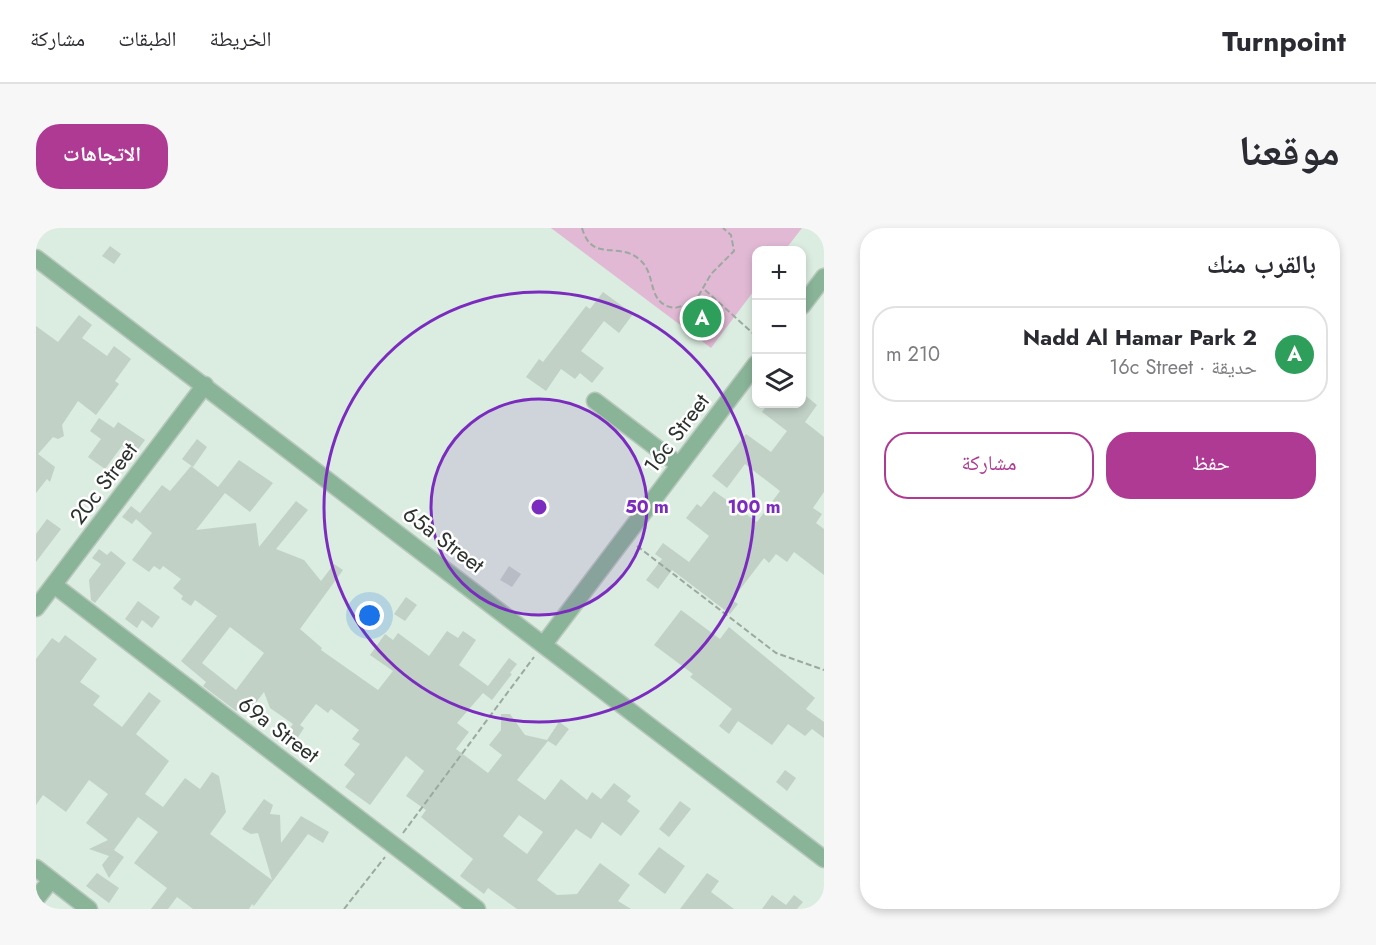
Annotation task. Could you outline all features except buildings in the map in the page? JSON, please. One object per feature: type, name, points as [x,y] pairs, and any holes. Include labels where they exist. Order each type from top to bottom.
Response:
[{"type":"street","name":"65a Street","points":[[36,258],[206,385],[824,859]]},
{"type":"street","points":[[806,300],[824,277]]},
{"type":"street","name":"16c Street","points":[[544,644],[752,369]]},
{"type":"street","name":"20c Street","points":[[36,608],[206,385]]},
{"type":"street","points":[[595,401],[679,465]]},
{"type":"street","name":"69a Street","points":[[54,585],[477,909]]},
{"type":"street","points":[[36,868],[89,909]]},
{"type":"street","points":[[36,899],[51,880]]},
{"type":"path","points":[[582,228],[587,240],[595,248],[624,251],[645,263],[650,272],[652,291],[663,304],[675,308],[695,302],[715,269],[734,251],[732,235],[723,228]]},
{"type":"path","points":[[704,290],[752,332]]},
{"type":"path","points":[[625,536],[765,646],[789,659],[824,670]]},
{"type":"path","points":[[344,909],[394,846],[544,644]]},
{"type":"shaded area","points":[[551,228],[802,228],[788,246],[752,246],[752,293],[711,348]]},
{"type":"place","name":"Nadd Al Hamar Park 2","points":[[702,318]]}]
